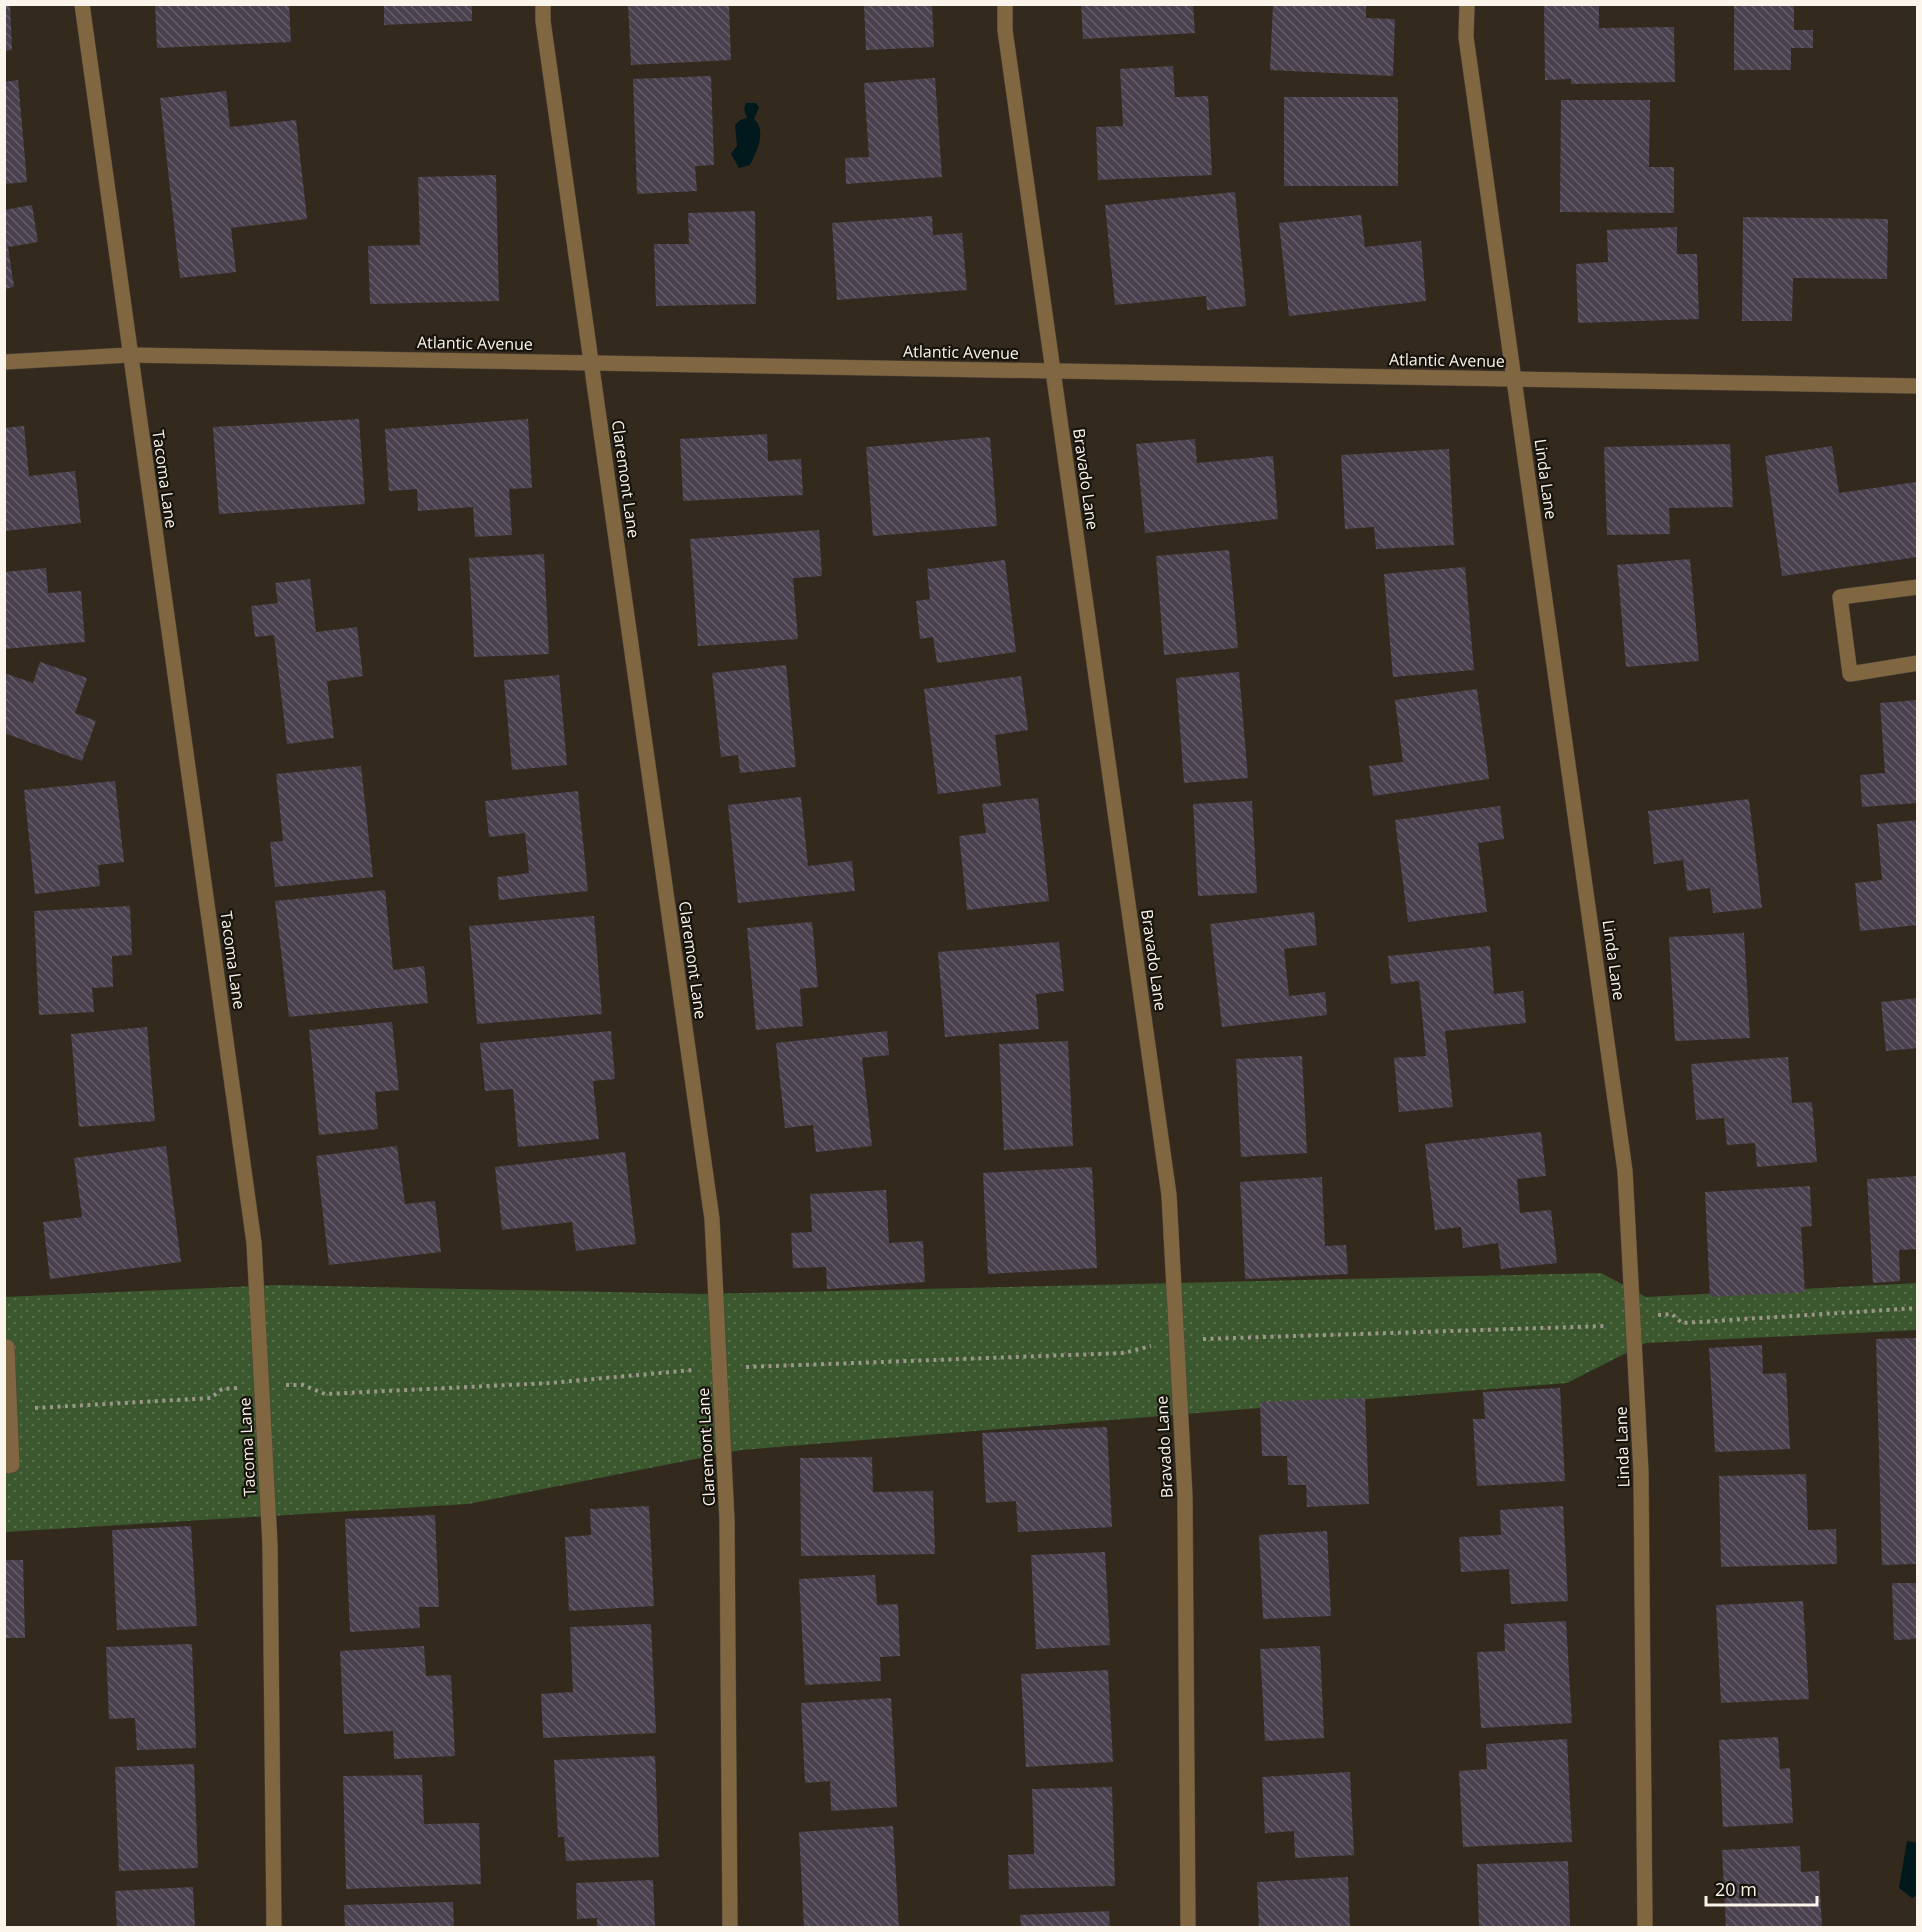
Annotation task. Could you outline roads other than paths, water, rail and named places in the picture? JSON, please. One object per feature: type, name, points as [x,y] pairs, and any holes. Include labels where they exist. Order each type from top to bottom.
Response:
[{"type":"street","name":"Tacoma Lane","points":[[82,4],[254,1243],[270,1545],[274,1928]]},
{"type":"street","name":"Claremont Lane","points":[[543,4],[591,363],[712,1219],[727,1520],[730,1928]]},
{"type":"street","name":"Bravado Lane","points":[[1005,4],[1005,30],[1169,1195],[1185,1496],[1188,1928]]},
{"type":"street","name":"Linda Lane","points":[[1467,4],[1466,37],[1625,1172],[1635,1326],[1641,1473],[1645,1928]]},
{"type":"street","name":"Atlantic Avenue","points":[[4,362],[129,355],[1917,386]]},
{"type":"street","points":[[1917,587],[1840,597],[1850,674],[1917,663]]},
{"type":"street","points":[[4,1347],[7,1347],[12,1465],[4,1466]]},
{"type":"water","points":[[746,103],[756,103],[759,107],[754,119],[760,129],[760,135],[758,147],[750,165],[739,168],[731,154],[737,146],[735,125],[747,118],[744,109]]},
{"type":"water","points":[[1907,1841],[1917,1843],[1917,1895],[1912,1898],[1899,1888]]}]
